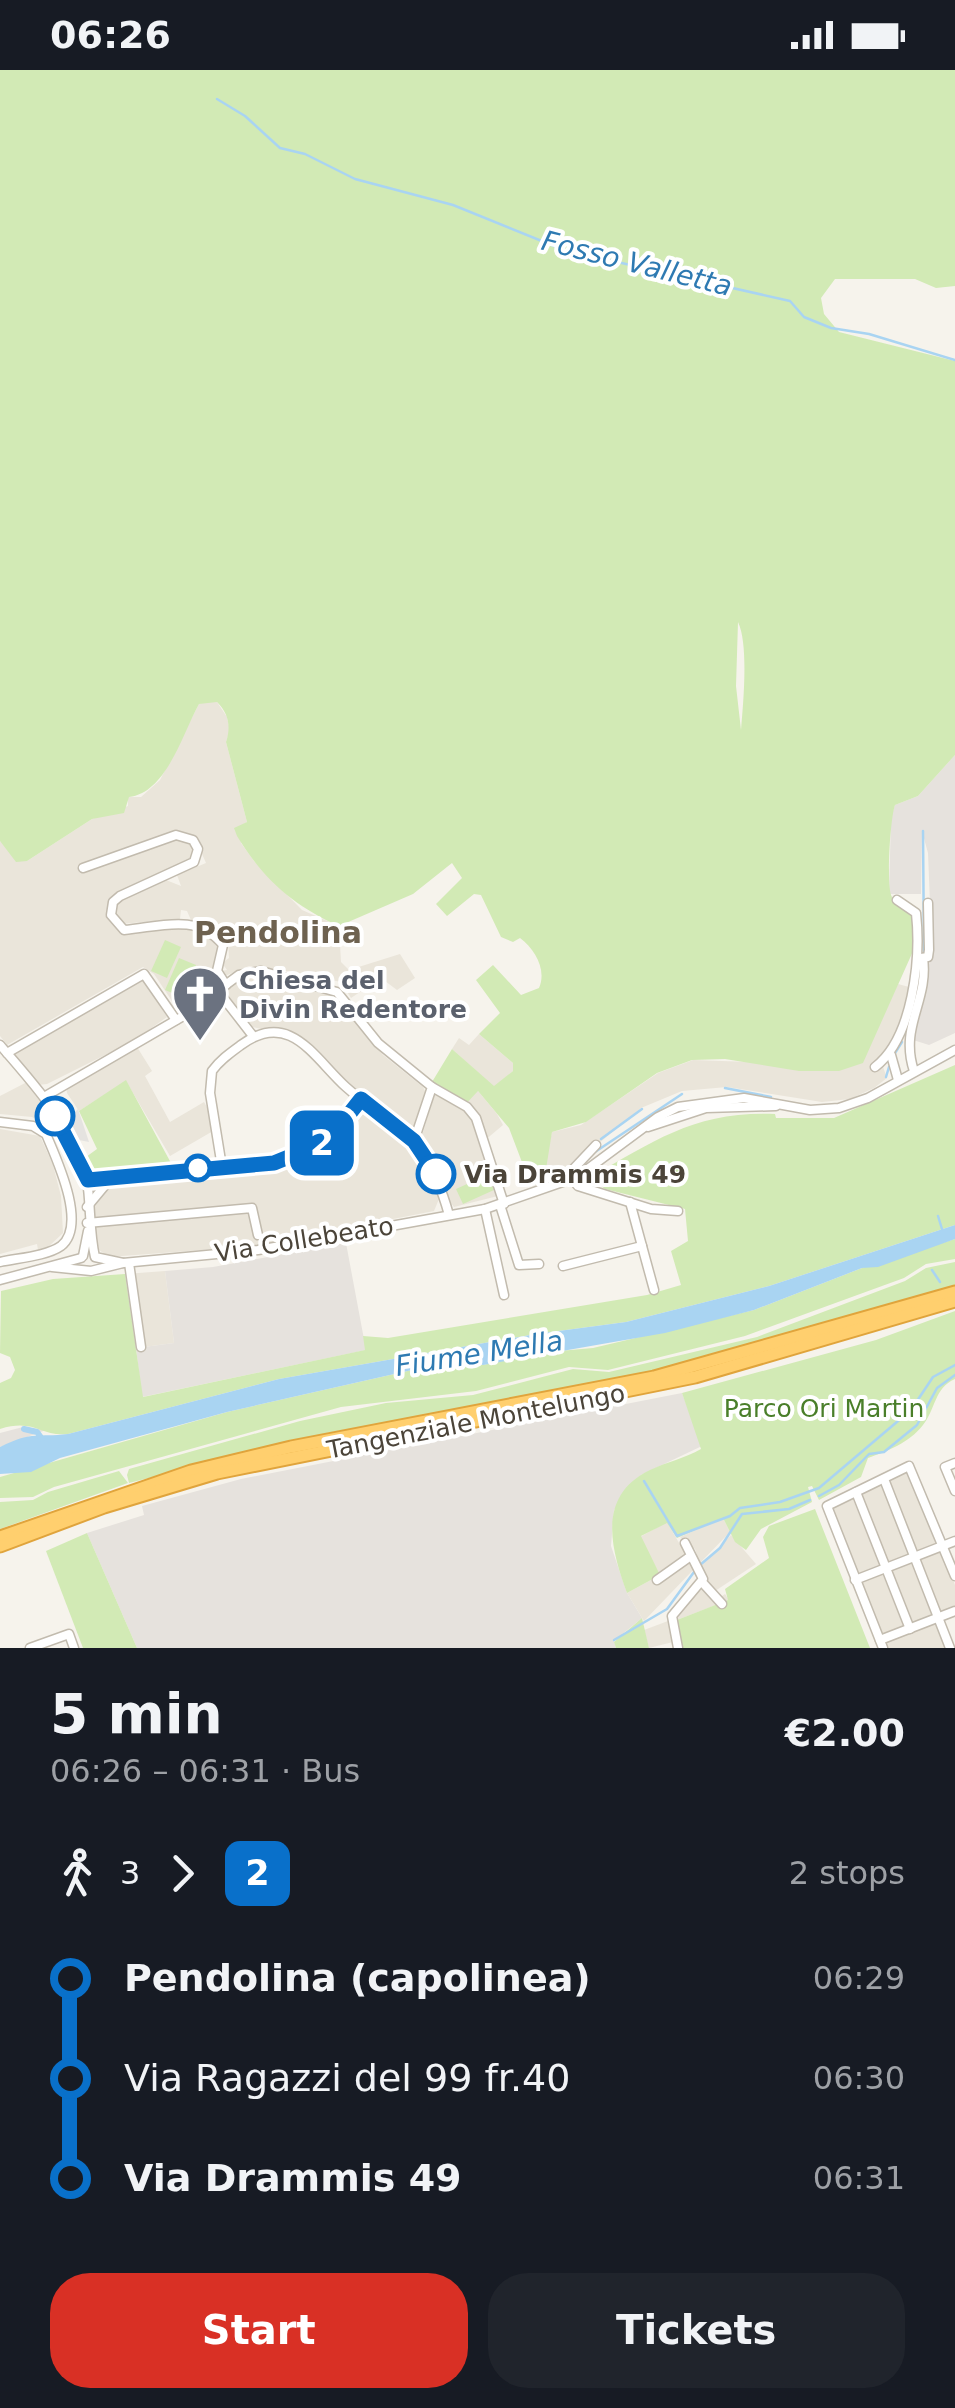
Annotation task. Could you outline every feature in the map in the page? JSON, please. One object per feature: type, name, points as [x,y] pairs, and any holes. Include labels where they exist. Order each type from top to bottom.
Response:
[{"type":"highway","name":"Tangenziale Montelungo","points":[[0,1536],[191,1471],[292,1447],[654,1378],[955,1292]]},
{"type":"highway","name":"Tangenziale Montelungo","points":[[0,1546],[104,1507],[217,1473],[657,1386],[955,1301]]},
{"type":"street","points":[[83,868],[176,836],[193,840],[198,849],[194,862],[120,896],[110,915],[124,930],[179,922],[212,935],[223,946],[216,971],[222,988],[253,1036]]},
{"type":"street","points":[[897,900],[916,913],[923,982],[907,1042],[914,1071]]},
{"type":"street","points":[[898,1080],[892,1059],[920,958],[929,950],[928,903]]},
{"type":"street","points":[[44,1096],[176,1020],[239,976],[260,971],[326,986],[343,996],[392,1056],[432,1087],[468,1107],[476,1118],[493,1169],[519,1266],[539,1264]]},
{"type":"street","points":[[7,1053],[144,974],[176,1020]]},
{"type":"street","points":[[222,1167],[210,1080],[218,1062],[253,1036],[276,1032],[303,1042],[361,1099],[414,1141],[438,1177],[449,1215]]},
{"type":"street","points":[[0,1045],[44,1096],[78,1154],[88,1180],[88,1225],[81,1266],[90,1270],[96,1257],[88,1225]]},
{"type":"street","points":[[566,1180],[635,1133],[706,1108],[839,1108],[955,1052]]},
{"type":"street","points":[[874,1068],[892,1059]]},
{"type":"street","points":[[414,1141],[432,1087]]},
{"type":"street","points":[[88,1180],[274,1163],[328,1141],[361,1099]]},
{"type":"street","points":[[0,1122],[42,1129],[58,1163],[71,1208],[66,1241],[58,1248],[0,1262]]},
{"type":"street","name":"Via Collebeato","points":[[52,1267],[90,1270],[258,1250],[485,1209],[566,1180],[596,1145]]},
{"type":"street","points":[[58,1163],[78,1154]]},
{"type":"street","points":[[88,1207],[112,1177]]},
{"type":"street","points":[[566,1180],[630,1202],[678,1211]]},
{"type":"street","points":[[630,1202],[654,1290]]},
{"type":"street","points":[[88,1225],[252,1208],[258,1235]]},
{"type":"street","points":[[485,1209],[504,1295]]},
{"type":"street","points":[[562,1266],[642,1246]]},
{"type":"street","name":"Via Collebeato","points":[[0,1280],[82,1257],[126,1263]]},
{"type":"street","points":[[126,1263],[141,1347]]},
{"type":"street","points":[[954,1487],[945,1467],[955,1463]]},
{"type":"street","points":[[955,1576],[912,1468],[826,1508],[881,1644],[955,1610]]},
{"type":"street","points":[[884,1479],[950,1648]]},
{"type":"street","points":[[856,1492],[910,1629]]},
{"type":"street","points":[[855,1580],[955,1541]]},
{"type":"street","points":[[685,1543],[688,1558],[702,1582],[722,1604]]},
{"type":"street","points":[[658,1580],[688,1558]]},
{"type":"street","points":[[678,1648],[672,1616],[702,1582]]},
{"type":"street","points":[[30,1648],[70,1634],[74,1648]]},
{"type":"shaded area","points":[[217,702],[227,717],[230,730],[226,742],[247,822],[241,826],[241,843],[254,861],[302,910],[339,926],[341,962],[349,970],[400,954],[415,978],[397,990],[381,978],[351,998],[341,982],[293,972],[249,966],[225,976],[221,971],[227,970],[222,963],[229,958],[228,940],[191,920],[187,911],[181,910],[180,919],[120,924],[114,917],[120,898],[166,880],[181,886],[177,875],[206,863],[195,838],[179,832],[138,844],[83,870],[178,837],[190,840],[195,849],[188,862],[118,892],[106,913],[125,934],[170,925],[189,927],[214,939],[221,949],[213,974],[218,984],[178,1010],[154,974],[143,967],[7,1045],[0,1036],[0,841],[27,861],[92,819],[128,806],[128,797],[141,797],[160,780],[199,704]]},
{"type":"shaded area","points":[[955,755],[955,1033],[929,1045],[910,1039],[932,953],[928,853],[922,831],[921,894],[889,894],[891,817],[895,805],[918,796]]},
{"type":"shaded area","points":[[258,975],[333,995],[383,1055],[423,1087],[426,1093],[414,1138],[340,1078],[306,1040],[249,1026],[225,990],[239,978]]},
{"type":"shaded area","points":[[143,979],[167,1017],[133,1041],[47,1084],[38,1085],[13,1055]]},
{"type":"shaded area","points":[[898,984],[909,987],[908,997],[895,1042],[882,1064],[887,1078],[874,1088],[850,1099],[822,1102],[727,1087],[682,1091],[641,1108],[561,1175],[556,1171],[541,1180],[552,1132],[581,1125],[658,1073],[693,1060],[751,1062],[868,1049]]},
{"type":"shaded area","points":[[479,1034],[513,1063],[513,1071],[494,1087],[452,1049],[459,1038],[469,1045]]},
{"type":"shaded area","points":[[137,1047],[152,1071],[145,1076],[170,1122],[204,1102],[212,1116],[213,1131],[170,1156],[126,1081],[79,1111],[67,1093],[66,1087],[73,1081]]},
{"type":"shaded area","points":[[29,1081],[53,1120],[46,1124],[32,1117],[0,1114],[0,1096]]},
{"type":"shaded area","points":[[437,1086],[478,1091],[497,1114],[503,1125],[484,1141],[498,1196],[454,1207],[451,1203],[421,1139]]},
{"type":"shaded area","points":[[57,1101],[62,1101],[71,1116],[78,1109],[89,1142],[79,1140]]},
{"type":"shaded area","points":[[365,1109],[422,1160],[439,1199],[434,1211],[255,1246],[109,1257],[95,1247],[92,1204],[108,1184],[151,1176],[253,1172],[279,1166],[330,1144]]},
{"type":"shaded area","points":[[0,1129],[40,1136],[53,1165],[61,1196],[63,1233],[47,1248],[38,1250],[37,1244],[0,1254]]},
{"type":"shaded area","points":[[346,1243],[366,1350],[142,1397],[136,1348],[174,1343],[165,1271],[213,1267]]},
{"type":"shaded area","points":[[165,1271],[174,1343],[136,1348],[125,1274]]},
{"type":"shaded area","points":[[682,1393],[702,1446],[641,1475],[614,1510],[611,1546],[627,1593],[642,1618],[614,1641],[616,1648],[137,1648],[87,1533],[144,1515],[142,1506],[241,1479]]},
{"type":"shaded area","points":[[23,1427],[46,1430],[0,1447],[0,1433]]},
{"type":"shaded area","points":[[909,1471],[939,1544],[917,1553],[887,1480]]},
{"type":"shaded area","points":[[883,1484],[911,1555],[887,1564],[861,1494]]},
{"type":"shaded area","points":[[852,1497],[880,1566],[857,1576],[828,1507]]},
{"type":"shaded area","points":[[723,1518],[730,1532],[697,1566],[692,1559],[697,1555],[695,1549],[680,1537]]},
{"type":"shaded area","points":[[667,1522],[694,1569],[644,1621],[627,1593],[660,1575],[640,1537]]},
{"type":"shaded area","points":[[731,1535],[756,1564],[715,1591],[698,1569]]},
{"type":"shaded area","points":[[941,1549],[955,1585],[955,1606],[940,1612],[919,1558]]},
{"type":"shaded area","points":[[910,1561],[932,1616],[910,1624],[888,1570]]},
{"type":"shaded area","points":[[882,1573],[904,1627],[881,1636],[859,1582]]},
{"type":"shaded area","points":[[705,1587],[715,1601],[725,1594],[729,1600],[677,1620],[685,1603]]},
{"type":"shaded area","points":[[668,1621],[673,1642],[649,1648],[644,1630]]},
{"type":"shaded area","points":[[935,1621],[946,1648],[887,1648],[884,1642]]},
{"type":"green space","points":[[0,70],[955,70],[955,286],[936,288],[915,279],[835,279],[821,298],[824,314],[839,332],[955,361],[955,755],[918,796],[895,805],[889,853],[890,891],[896,901],[912,911],[914,949],[863,1063],[839,1071],[799,1071],[725,1059],[692,1060],[657,1073],[586,1122],[552,1132],[546,1169],[531,1186],[509,1128],[478,1091],[463,1107],[432,1082],[452,1049],[494,1086],[513,1071],[513,1063],[479,1034],[500,1013],[476,980],[493,965],[521,995],[539,988],[542,974],[535,954],[520,938],[513,942],[501,937],[481,895],[474,894],[447,916],[436,904],[462,878],[452,863],[413,894],[339,926],[294,900],[269,878],[237,836],[234,828],[247,822],[226,742],[228,721],[217,702],[199,704],[163,774],[142,793],[129,797],[124,813],[92,819],[27,861],[16,862],[0,841]],"holes":[[[738,622],[744,675],[741,730],[736,686]]]},
{"type":"green space","points":[[165,940],[181,947],[167,978],[151,971]]},
{"type":"green space","points":[[179,958],[196,965],[182,997],[165,990]]},
{"type":"green space","points":[[955,1065],[955,1225],[769,1286],[626,1322],[279,1379],[68,1434],[21,1426],[0,1429],[0,1383],[11,1378],[15,1370],[10,1357],[0,1353],[1,1291],[53,1279],[125,1274],[143,1397],[365,1350],[363,1336],[388,1338],[647,1295],[681,1285],[671,1251],[688,1241],[685,1209],[605,1189],[590,1177],[657,1140],[699,1123],[747,1114],[834,1118]]},
{"type":"green space","points":[[126,1080],[171,1163],[92,1173],[86,1157],[97,1149],[79,1111]]},
{"type":"green space","points":[[487,1175],[494,1190],[463,1204],[456,1189]]},
{"type":"green space","points":[[955,1239],[955,1259],[926,1264],[904,1278],[745,1336],[608,1370],[569,1367],[476,1391],[341,1407],[54,1487],[33,1497],[0,1498],[0,1477],[227,1412],[412,1370],[472,1362],[483,1365],[537,1353],[593,1348],[754,1310],[862,1268]]},
{"type":"green space","points":[[955,1262],[955,1286],[647,1374],[327,1433],[129,1483],[129,1469],[300,1421],[386,1403],[473,1395],[573,1369],[609,1372],[757,1337],[905,1281],[926,1268]]},
{"type":"green space","name":"Parco Ori Martin","points":[[955,1311],[955,1379],[939,1393],[927,1419],[911,1437],[868,1458],[861,1477],[819,1500],[812,1486],[808,1487],[812,1502],[761,1529],[746,1550],[735,1542],[723,1518],[677,1538],[667,1523],[641,1536],[660,1575],[627,1593],[613,1542],[615,1509],[621,1494],[633,1481],[701,1449],[682,1393],[876,1340]]},
{"type":"green space","points":[[119,1471],[128,1483],[0,1529],[0,1502],[33,1500]]},
{"type":"green space","points":[[815,1509],[870,1648],[681,1648],[677,1620],[728,1600],[725,1589],[769,1558],[763,1537],[769,1526]]},
{"type":"green space","points":[[87,1533],[137,1648],[83,1648],[46,1551]]},
{"type":"green space","points":[[642,1618],[649,1648],[616,1648],[614,1642]]},
{"type":"water","name":"Fiume Mella","points":[[955,1225],[955,1239],[878,1267],[862,1268],[754,1310],[665,1333],[483,1365],[472,1362],[412,1370],[227,1412],[60,1458],[31,1472],[0,1474],[0,1447],[21,1438],[68,1434],[279,1379],[626,1322],[769,1286]]},
{"type":"waterway","name":"Fosso Valletta","points":[[217,99],[245,116],[280,148],[305,154],[355,179],[453,205],[564,250],[790,301],[804,317],[831,328],[869,334],[955,360]]},
{"type":"waterway","points":[[923,831],[924,954]]},
{"type":"waterway","points":[[895,1053],[902,1042]]},
{"type":"waterway","points":[[886,1077],[889,1067]]},
{"type":"waterway","points":[[725,1088],[771,1097]]},
{"type":"waterway","points":[[592,1154],[682,1094]]},
{"type":"waterway","points":[[601,1139],[642,1109]]},
{"type":"waterway","points":[[938,1216],[942,1229]]},
{"type":"waterway","points":[[932,1270],[940,1282]]},
{"type":"waterway","points":[[644,1481],[677,1536],[730,1516],[740,1508],[780,1502],[819,1488],[911,1410],[933,1377],[955,1365]]},
{"type":"waterway","points":[[819,1496],[839,1485],[869,1454],[884,1452],[917,1425],[937,1388],[955,1375]]},
{"type":"waterway","points":[[24,1429],[37,1432],[42,1439]]},
{"type":"waterway","points":[[700,1565],[720,1548],[742,1514],[789,1509],[810,1500]]},
{"type":"waterway","points":[[614,1640],[667,1609],[694,1572]]},
{"type":"bus line","name":"2","points":[[55,1116],[88,1180],[170,1169],[274,1163],[328,1141],[361,1099],[414,1141],[436,1174]]},
{"type":"place","name":"Chiesa del Divin Redentore","points":[[200,1043]]},
{"type":"place","name":"Via Drammis 49","points":[[436,1174]]},
{"type":"district","name":"Pendolina","points":[[278,933]]}]
